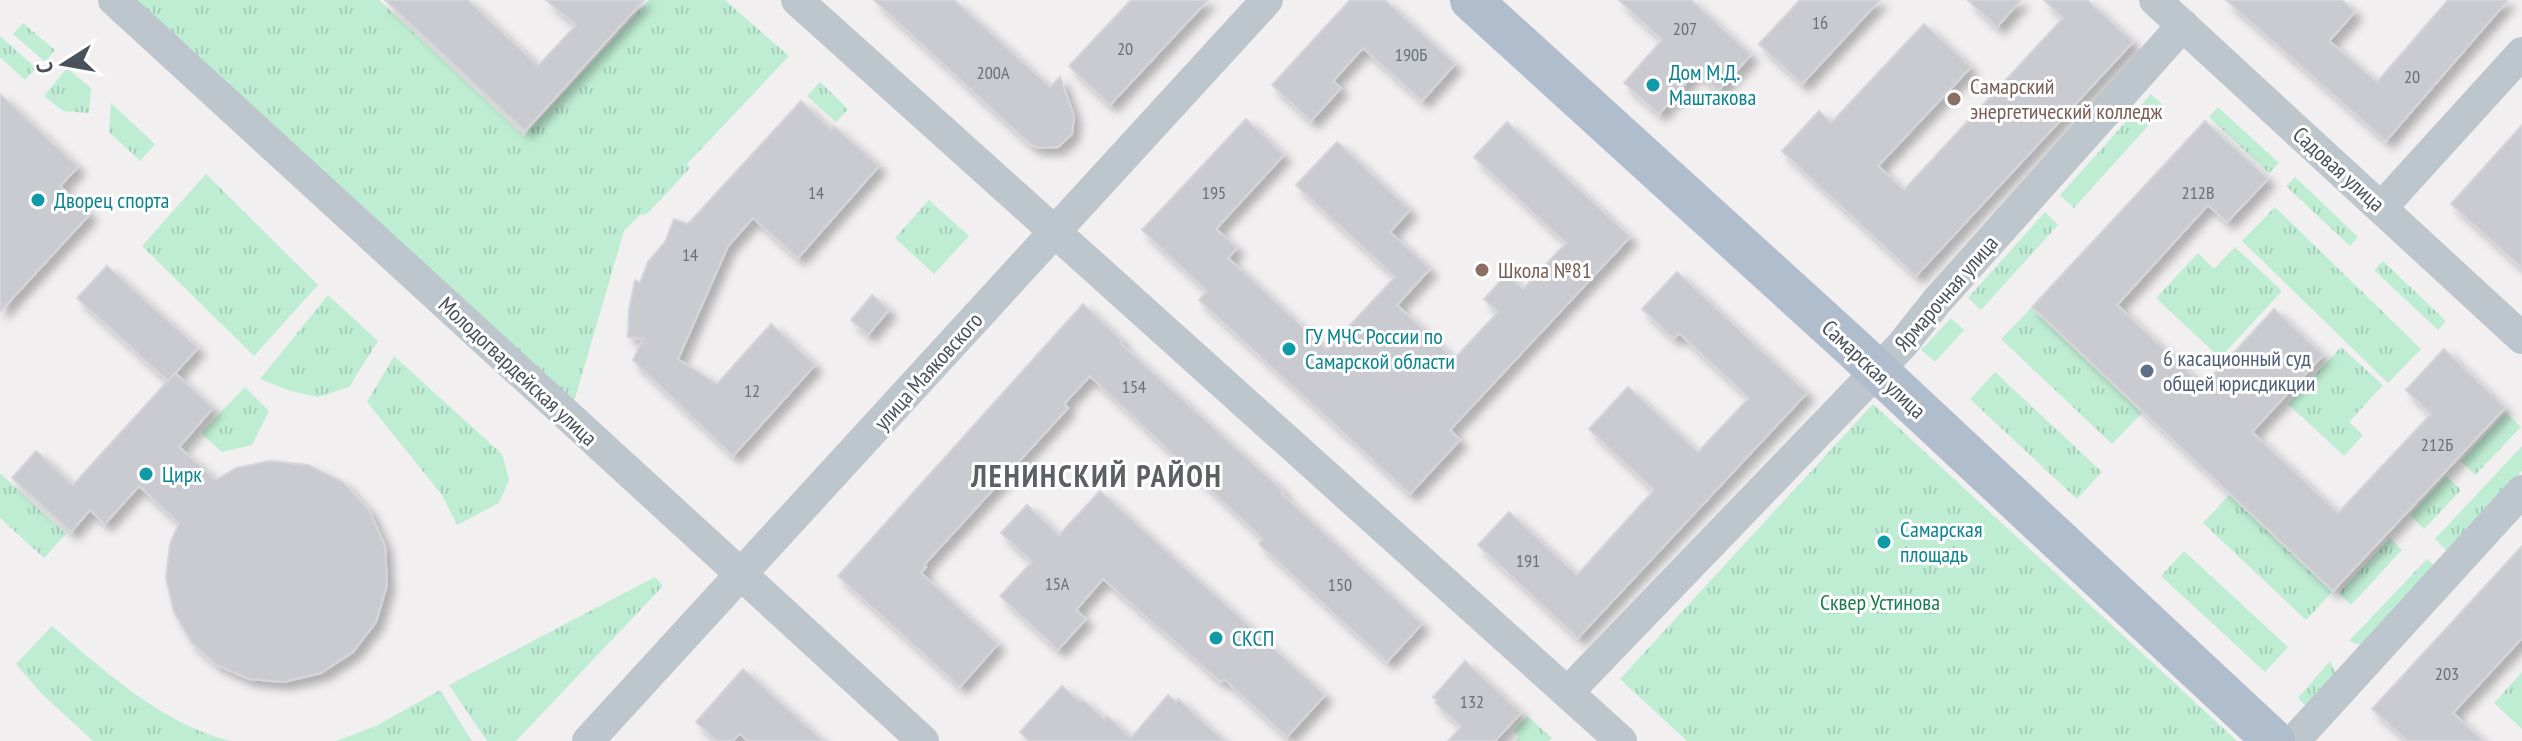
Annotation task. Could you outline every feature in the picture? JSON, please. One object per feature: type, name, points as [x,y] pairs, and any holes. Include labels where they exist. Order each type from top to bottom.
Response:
[{"type":"main road","name":"Самарская улица","points":[[1471,0],[1878,371],[2274,741]]},
{"type":"street","name":"Молодогвардейская улица","points":[[114,0],[923,741]]},
{"type":"street","points":[[797,0],[1621,741]]},
{"type":"street","name":"улица Маяковского","points":[[588,741],[1267,0]]},
{"type":"street","name":"Садовая улица","points":[[2155,0],[2522,338]]},
{"type":"street","name":"Ярмарочная улица","points":[[1568,692],[1902,345],[1937,301],[2183,25]]},
{"type":"street","points":[[2382,207],[2522,53]]},
{"type":"street","points":[[2294,741],[2522,491]]},
{"type":"green space","points":[[136,0],[379,0],[524,136],[649,0],[725,0],[789,56],[687,164],[690,168],[647,214],[640,215],[624,231],[574,402]]},
{"type":"green space","points":[[23,23],[55,50],[45,62],[13,34]]},
{"type":"green space","points":[[0,36],[36,68],[25,80],[0,57]]},
{"type":"green space","points":[[67,68],[91,88],[89,113],[63,111],[44,96]]},
{"type":"green space","points":[[820,82],[848,109],[836,122],[807,96]]},
{"type":"green space","points":[[2151,94],[2165,107],[2074,208],[2060,195]]},
{"type":"green space","points":[[111,103],[155,144],[140,161],[109,132]]},
{"type":"green space","points":[[2218,107],[2279,163],[2269,173],[2209,117]]},
{"type":"green space","points":[[206,174],[318,285],[254,356],[142,246]]},
{"type":"green space","points":[[2295,177],[2358,237],[2350,246],[2286,186]]},
{"type":"green space","points":[[929,200],[969,236],[934,274],[895,238]]},
{"type":"green space","points":[[2275,207],[2421,349],[2388,383],[2242,241]]},
{"type":"green space","points":[[2045,212],[2058,225],[1981,310],[1968,298]]},
{"type":"green space","points":[[2235,247],[2282,291],[2220,358],[2156,298],[2198,253],[2214,269]]},
{"type":"green space","points":[[2383,261],[2446,321],[2438,330],[2374,270]]},
{"type":"green space","points":[[328,295],[378,341],[349,387],[318,397],[290,391],[260,379]]},
{"type":"green space","points":[[2031,308],[2142,413],[2112,444],[2001,339]]},
{"type":"green space","points":[[1951,318],[1964,330],[1935,362],[1921,350]]},
{"type":"green space","points":[[2341,347],[2383,385],[2349,422],[2363,435],[2344,456],[2288,404]]},
{"type":"green space","points":[[394,356],[502,454],[509,480],[499,503],[457,525],[442,495],[367,402]]},
{"type":"green space","points":[[1995,372],[2102,472],[2077,499],[1970,399]]},
{"type":"green space","points":[[245,387],[269,411],[252,445],[222,452],[201,433]]},
{"type":"green space","name":"Сквер Устинова","points":[[1873,404],[2237,741],[1687,741],[1620,679]]},
{"type":"green space","points":[[2506,413],[2521,427],[2475,475],[2461,461]]},
{"type":"green space","points":[[2522,446],[2522,471],[2447,551],[2435,539]]},
{"type":"green space","points":[[0,473],[66,534],[44,558],[0,518]]},
{"type":"green space","points":[[2446,476],[2461,490],[2424,529],[2410,515]]},
{"type":"green space","points":[[2229,495],[2332,592],[2306,620],[2203,523]]},
{"type":"green space","points":[[2390,538],[2402,550],[2351,605],[2339,593]]},
{"type":"green space","points":[[2184,551],[2288,647],[2265,672],[2161,576]]},
{"type":"green space","points":[[2427,559],[2440,571],[2367,647],[2349,641]]},
{"type":"green space","points":[[655,577],[663,586],[516,741],[487,741],[449,685]]},
{"type":"green space","points":[[52,626],[113,678],[159,710],[207,734],[231,741],[93,741],[42,694],[16,664]]},
{"type":"green space","points":[[2330,661],[2337,677],[2308,708],[2298,698]]},
{"type":"green space","points":[[2522,672],[2522,729],[2494,703]]},
{"type":"green space","points":[[440,690],[472,741],[336,741],[376,726]]},
{"type":"green space","points":[[1527,716],[1552,738],[1549,741],[1515,741],[1519,736],[1513,731]]},
{"type":"building","points":[[385,0],[468,0],[538,66],[576,25],[546,0],[644,0],[525,131]]},
{"type":"building","points":[[874,0],[954,0],[1050,87],[1060,77],[1074,116],[1072,134],[1058,147],[1031,145]]},
{"type":"building","points":[[1131,0],[1208,0],[1110,105],[1069,66]]},
{"type":"building","points":[[1350,0],[1385,0],[1455,64],[1422,101],[1363,48],[1333,81],[1341,88],[1311,121],[1272,85]]},
{"type":"building","points":[[1619,0],[1691,0],[1751,55],[1718,91],[1696,71],[1659,114],[1624,83],[1662,40]]},
{"type":"building","points":[[1800,0],[1880,0],[1802,84],[1759,44]]},
{"type":"building","points":[[1968,0],[2021,0],[1997,27]]},
{"type":"building","name":"Самарский энергетический колледж","points":[[2044,0],[2087,0],[2133,42],[1916,276],[1782,151],[1819,111],[1831,123],[1924,24],[1971,67],[1878,166],[1904,190],[2063,18]]},
{"type":"building","points":[[2226,0],[2342,0],[2355,12],[2329,41],[2377,82],[2448,0],[2508,0],[2386,141]]},
{"type":"building","name":"Дворец спорта","points":[[0,94],[78,167],[60,186],[90,214],[0,312]]},
{"type":"building","points":[[801,101],[831,130],[834,126],[879,166],[798,258],[753,218],[728,246],[678,359],[717,384],[771,324],[815,365],[733,456],[633,360],[643,339],[628,337],[629,310],[635,280],[640,283],[648,262],[665,242],[674,219],[688,224]]},
{"type":"building","points":[[1246,119],[1284,155],[1216,229],[1237,248],[1228,258],[1327,350],[1395,277],[1296,185],[1337,142],[1410,210],[1390,232],[1430,269],[1397,305],[1454,359],[1498,312],[1484,299],[1507,274],[1523,289],[1566,243],[1474,157],[1507,122],[1630,237],[1450,430],[1460,440],[1410,494],[1199,300],[1207,291],[1142,230]]},
{"type":"building","points":[[2205,121],[2268,179],[2227,222],[2208,205],[2117,305],[2203,386],[2274,309],[2323,355],[2252,432],[2338,513],[2431,414],[2406,390],[2444,349],[2505,408],[2333,591],[2032,307]]},
{"type":"building","points":[[2522,125],[2522,268],[2451,204]]},
{"type":"building","points":[[107,266],[198,348],[168,381],[77,298]]},
{"type":"building","points":[[1677,272],[1807,393],[1578,638],[1478,545],[1509,512],[1577,575],[1654,490],[1589,429],[1628,387],[1698,452],[1749,398],[1679,333],[1674,339],[1642,309]]},
{"type":"building","points":[[872,295],[889,310],[868,335],[851,320]]},
{"type":"building","points":[[1083,304],[1122,341],[1120,343],[1283,491],[1281,493],[1422,624],[1387,662],[1259,544],[1263,539],[1090,376],[1064,404],[1068,408],[924,565],[926,567],[921,573],[998,644],[960,687],[838,576]]},
{"type":"building","name":"Цирк","points":[[175,373],[213,408],[179,447],[216,480],[236,468],[270,461],[308,465],[343,482],[369,510],[385,546],[387,585],[376,622],[353,652],[321,673],[284,682],[249,679],[217,665],[192,643],[174,612],[166,578],[170,544],[179,523],[139,486],[105,524],[90,510],[71,532],[12,478],[36,451],[73,485]]},
{"type":"building","points":[[1100,491],[1325,695],[1287,737],[1224,679],[1221,682],[1103,579],[1076,610],[1086,619],[1058,650],[1000,596],[1032,562],[1001,533],[1027,505],[1059,535]]},
{"type":"building","points":[[2522,546],[2522,638],[2453,713],[2483,741],[2408,741],[2372,709]]},
{"type":"building","points":[[1465,661],[1521,713],[1495,741],[1448,741],[1461,727],[1433,697]]},
{"type":"building","points":[[743,669],[823,741],[748,741],[740,733],[733,741],[717,741],[696,722]]},
{"type":"building","points":[[1062,686],[1104,719],[1107,716],[1131,738],[1168,695],[1176,702],[1178,699],[1224,741],[1029,741],[1020,732]]},
{"type":"place","name":"Дом М.Д. Маштакова","points":[[1653,85]]},
{"type":"place","name":"Самарский энергетический колледж","points":[[1954,99]]},
{"type":"place","name":"Дворец спорта","points":[[38,200]]},
{"type":"place","name":"Школа №81","points":[[1482,270]]},
{"type":"place","name":"ГУ МЧС России по Самарской области","points":[[1289,349]]},
{"type":"place","name":"6 касационный суд общей юрисдикции","points":[[2147,371]]},
{"type":"place","name":"Цирк","points":[[146,474]]},
{"type":"place","name":"Самарская площадь","points":[[1884,542]]},
{"type":"place","name":"СКСП","points":[[1216,638]]},
{"type":"district","name":"ЛЕНИНСКИЙ РАЙОН","points":[[1097,475]]}]
